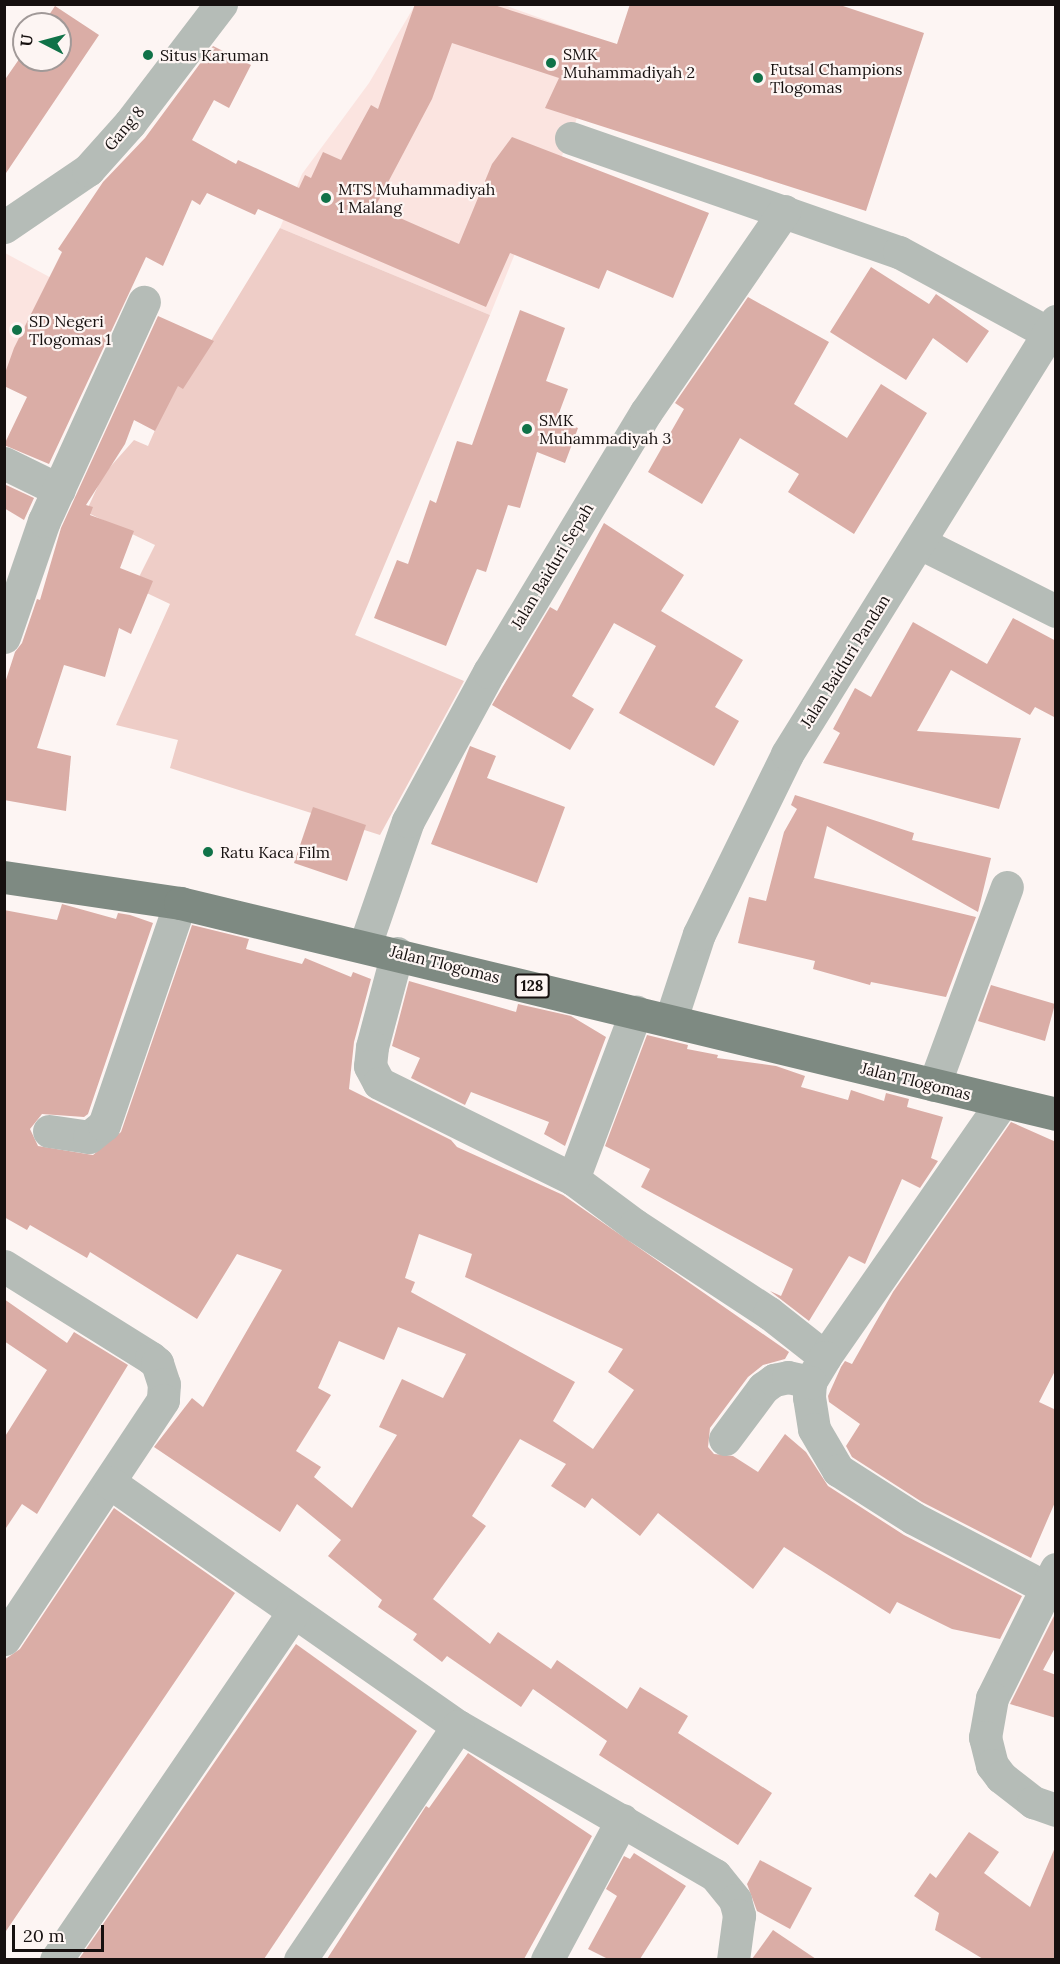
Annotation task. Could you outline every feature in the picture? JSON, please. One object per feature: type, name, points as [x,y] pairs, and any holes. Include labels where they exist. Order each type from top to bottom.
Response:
[{"type":"main road","name":"Jalan Tlogomas","points":[[4,877],[180,903],[365,945],[1056,1114]]},
{"type":"street","name":"Gang 8","points":[[4,227],[88,170],[130,123],[221,4]]},
{"type":"street","points":[[571,138],[898,252],[1052,327]]},
{"type":"street","name":"Jalan Baiduri Sepah","points":[[365,945],[408,821],[489,672],[646,412],[784,211]]},
{"type":"street","points":[[4,637],[17,592],[59,490],[144,302]]},
{"type":"street","name":"Jalan Baiduri Pandan","points":[[671,1020],[699,934],[777,774],[1052,327]]},
{"type":"street","points":[[4,463],[59,490]]},
{"type":"street","points":[[920,543],[1056,611]]},
{"type":"street","points":[[934,1085],[1007,887]]},
{"type":"street","points":[[50,1131],[89,1137],[104,1125],[180,903]]},
{"type":"street","points":[[397,953],[372,1047],[370,1066],[379,1083],[573,1179],[635,1225],[769,1313],[818,1370]]},
{"type":"street","points":[[573,1179],[636,1011]]},
{"type":"street","points":[[1002,1102],[818,1370],[814,1429],[838,1470],[913,1518],[1050,1578],[992,1698],[985,1737],[992,1765],[1001,1777],[1033,1802],[1056,1810]]},
{"type":"street","points":[[4,1640],[163,1400],[164,1384],[157,1363],[6,1268]]},
{"type":"street","points":[[725,1439],[763,1388],[774,1380],[818,1370]]},
{"type":"street","points":[[109,1482],[458,1726],[715,1875],[727,1887],[739,1916],[733,1959]]},
{"type":"street","points":[[56,1959],[293,1612]]},
{"type":"street","points":[[300,1959],[458,1726]]},
{"type":"street","points":[[547,1959],[622,1820]]},
{"type":"shaded area","points":[[415,5],[504,5],[602,40],[574,127],[561,158],[555,155],[490,315],[280,228],[302,174],[369,83]]},
{"type":"shaded area","points":[[280,228],[490,315],[355,635],[464,681],[380,835],[170,768],[178,740],[116,725],[170,604],[134,587],[155,545],[86,512],[103,475],[134,440],[148,446],[171,394],[203,354]]},
{"type":"shaded area","name":"SD Negeri Tlogomas 1","points":[[5,253],[55,280],[5,380]]},
{"type":"building","points":[[415,4],[491,4],[617,44],[630,4],[837,4],[924,33],[866,211],[545,108],[559,78],[452,43],[432,99],[375,207],[459,244],[492,164],[512,137],[709,213],[673,298],[607,270],[599,289],[510,253],[486,307],[258,209],[255,215],[207,193],[200,205],[192,200],[163,266],[146,257],[49,464],[4,445],[27,397],[4,386],[4,376],[14,348],[62,252],[58,249],[103,182],[145,138],[213,46],[251,65],[229,108],[214,100],[192,140],[236,164],[238,160],[299,188],[305,175],[311,178],[323,152],[341,160],[371,105],[378,109]]},
{"type":"building","points":[[55,6],[64,12],[51,12]]},
{"type":"building","points":[[72,17],[99,35],[4,176],[4,81],[12,69],[12,72],[72,72]]},
{"type":"building","points":[[871,267],[929,304],[936,294],[989,331],[967,363],[933,338],[906,380],[830,332]]},
{"type":"building","points":[[748,297],[829,342],[794,404],[847,438],[881,384],[927,413],[854,534],[788,492],[799,474],[740,438],[702,504],[648,472],[684,409],[675,403]]},
{"type":"building","points":[[520,310],[565,328],[546,381],[568,389],[556,421],[578,428],[565,463],[537,452],[520,508],[508,505],[486,572],[477,569],[446,646],[374,618],[397,560],[408,564],[430,500],[436,503],[457,441],[472,445]]},
{"type":"building","points":[[158,316],[214,341],[183,389],[178,386],[155,431],[134,420],[125,444],[86,505],[93,507],[90,515],[134,531],[120,568],[153,581],[131,634],[119,628],[105,677],[64,665],[37,748],[71,756],[66,811],[4,800],[4,686],[37,599],[40,600],[61,528]]},
{"type":"building","points":[[4,484],[34,498],[24,520],[4,508]]},
{"type":"building","points":[[604,523],[684,575],[661,611],[743,660],[715,707],[739,721],[714,766],[619,713],[656,646],[614,623],[572,696],[594,709],[570,750],[492,705],[550,607],[557,611]]},
{"type":"building","points":[[1013,618],[1056,641],[1056,718],[1035,707],[1030,715],[951,670],[917,731],[1021,738],[999,809],[823,763],[840,733],[833,729],[855,688],[871,697],[913,622],[987,664]]},
{"type":"building","points":[[470,746],[496,756],[487,778],[565,807],[537,883],[431,844]]},
{"type":"building","points":[[795,795],[914,833],[912,840],[991,858],[978,912],[827,826],[814,878],[976,917],[946,997],[871,982],[870,985],[813,969],[815,961],[738,943],[749,897],[766,901],[784,832],[797,809],[791,805]]},
{"type":"building","points":[[313,807],[366,825],[347,881],[294,863]]},
{"type":"building","points":[[62,904],[116,919],[118,913],[153,923],[88,1114],[84,1117],[42,1114],[30,1129],[38,1146],[93,1155],[121,1132],[192,925],[249,939],[246,949],[302,964],[305,958],[351,977],[353,972],[371,979],[354,1042],[349,1089],[451,1140],[457,1147],[563,1195],[789,1352],[785,1359],[763,1365],[748,1377],[710,1428],[708,1447],[714,1454],[733,1456],[758,1472],[785,1434],[806,1452],[828,1486],[904,1535],[1022,1596],[1000,1639],[952,1629],[897,1602],[890,1614],[784,1547],[753,1589],[658,1513],[640,1536],[592,1498],[585,1508],[551,1486],[566,1464],[520,1439],[472,1516],[486,1526],[433,1599],[490,1644],[498,1632],[551,1669],[557,1660],[627,1709],[640,1687],[688,1716],[678,1733],[772,1793],[738,1845],[599,1755],[607,1741],[533,1689],[521,1707],[447,1656],[442,1662],[413,1640],[417,1634],[378,1607],[382,1600],[328,1556],[341,1540],[297,1504],[280,1532],[154,1447],[192,1398],[203,1407],[282,1270],[237,1254],[197,1319],[90,1252],[87,1258],[30,1225],[27,1230],[4,1217],[4,910],[57,920]],"holes":[[[419,1234],[472,1254],[465,1277],[623,1349],[608,1372],[634,1390],[593,1449],[553,1421],[575,1382],[411,1292],[415,1282],[405,1278]],[[398,1327],[466,1354],[443,1398],[402,1379],[379,1427],[397,1435],[352,1508],[314,1477],[321,1467],[296,1451],[331,1395],[318,1388],[339,1341],[384,1360]]]},
{"type":"building","points":[[409,981],[516,1012],[518,1004],[571,1016],[606,1037],[565,1146],[544,1134],[549,1122],[471,1092],[465,1105],[411,1078],[420,1058],[392,1046]]},
{"type":"building","points":[[991,985],[1055,1004],[1045,1041],[978,1021]]},
{"type":"building","points":[[647,1035],[688,1045],[687,1049],[718,1055],[717,1058],[776,1066],[805,1076],[801,1087],[848,1100],[851,1090],[884,1101],[886,1093],[909,1099],[907,1107],[943,1117],[931,1158],[938,1161],[920,1188],[902,1179],[865,1264],[849,1256],[809,1321],[770,1291],[781,1296],[793,1269],[641,1187],[650,1169],[605,1146]]},
{"type":"building","points":[[1011,1122],[1056,1142],[1056,1369],[1039,1402],[1056,1410],[1056,1500],[1031,1558],[922,1502],[852,1457],[846,1446],[860,1424],[829,1402],[828,1396],[845,1361],[852,1364],[893,1292]]},
{"type":"building","points":[[4,1299],[67,1343],[74,1332],[128,1365],[37,1514],[22,1504],[4,1531],[4,1438],[47,1370],[4,1341]]},
{"type":"building","points":[[114,1508],[235,1593],[4,1934],[4,1660],[20,1649]]},
{"type":"building","points":[[1056,1612],[1056,1646],[1043,1670],[1056,1675],[1056,1718],[1010,1704]]},
{"type":"building","points":[[296,1644],[417,1731],[264,1959],[79,1959]]},
{"type":"building","points":[[468,1753],[592,1836],[524,1959],[327,1959],[426,1806],[429,1808]]},
{"type":"building","points":[[969,1832],[999,1852],[984,1873],[1030,1907],[1056,1845],[1056,1959],[983,1959],[935,1930],[939,1913],[914,1896],[930,1873],[936,1878]]},
{"type":"building","points":[[634,1853],[686,1886],[640,1959],[608,1959],[588,1949],[617,1896],[606,1889],[624,1856],[630,1859]]},
{"type":"building","points":[[760,1860],[812,1888],[790,1929],[757,1911],[747,1884]]},
{"type":"building","points":[[773,1930],[816,1959],[752,1959]]},
{"type":"place","name":"Situs Karuman","points":[[148,55]]},
{"type":"place","name":"SMK Muhammadiyah 2","points":[[551,63]]},
{"type":"place","name":"Futsal Champions Tlogomas","points":[[758,78]]},
{"type":"place","name":"MTS Muhammadiyah 1 Malang","points":[[326,198]]},
{"type":"place","name":"SD Negeri Tlogomas 1","points":[[17,330]]},
{"type":"place","name":"SMK Muhammadiyah 3","points":[[527,429]]},
{"type":"place","name":"Ratu Kaca Film","points":[[208,852]]}]
